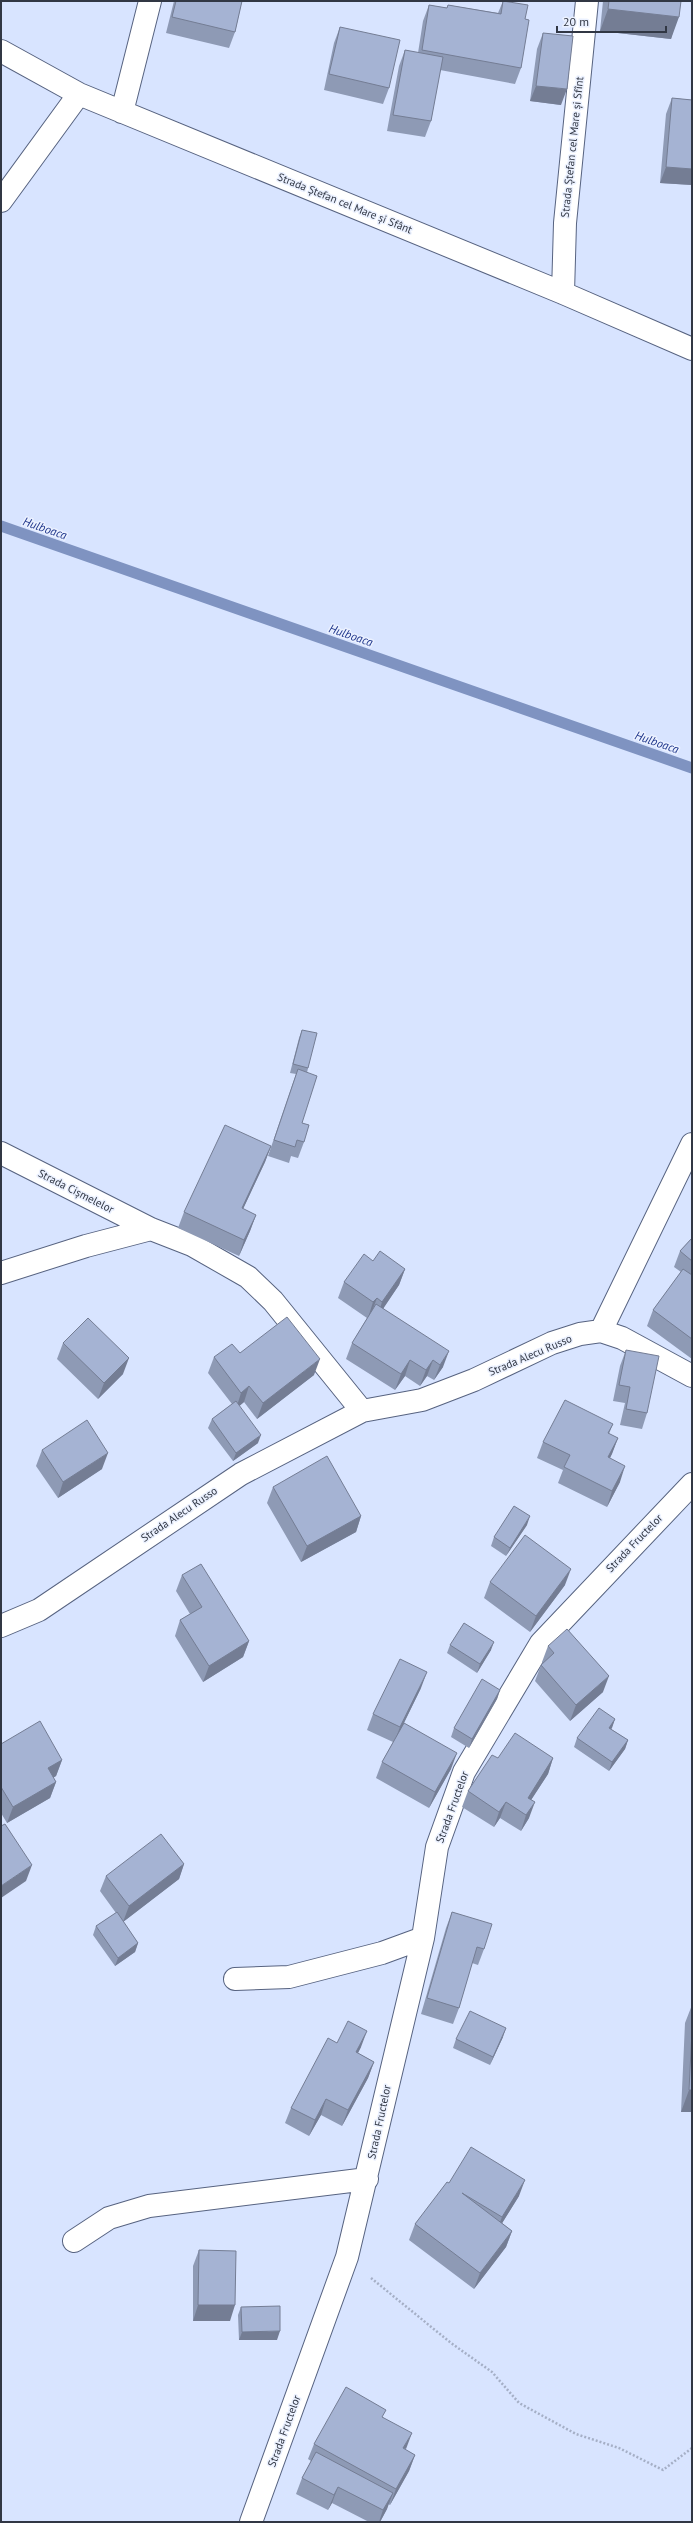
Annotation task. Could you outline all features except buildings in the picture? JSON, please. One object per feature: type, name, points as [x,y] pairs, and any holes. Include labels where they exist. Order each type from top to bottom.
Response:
[{"type":"street","points":[[122,112],[150,1]]},
{"type":"street","name":"Strada Ștefan cel Mare și Sfînt","points":[[563,292],[564,223],[587,1]]},
{"type":"street","name":"Strada Ștefan cel Mare și Sfânt","points":[[1,51],[79,94],[563,292],[692,348]]},
{"type":"street","points":[[1,201],[79,94]]},
{"type":"street","points":[[601,1331],[692,1144]]},
{"type":"street","name":"Strada Cișmelelor","points":[[1,1153],[151,1229],[192,1245],[248,1277],[273,1301],[362,1411]]},
{"type":"street","points":[[1,1273],[151,1229]]},
{"type":"street","name":"Strada Alecu Russo","points":[[1,1626],[39,1610],[150,1533],[241,1474],[362,1411],[422,1400],[474,1380],[552,1343],[580,1334],[601,1331],[622,1338],[692,1376]]},
{"type":"street","name":"Strada Fructelor","points":[[251,2522],[347,2257],[367,2179],[402,2017],[423,1938],[437,1847],[464,1772],[497,1713],[541,1642],[692,1484]]},
{"type":"street","points":[[235,1979],[289,1977],[382,1953],[423,1938]]},
{"type":"street","points":[[74,2241],[109,2218],[149,2206],[367,2179]]},
{"type":"path","points":[[347,2257],[445,2339],[492,2372],[520,2403],[576,2434],[619,2448],[663,2470],[692,2448]]},
{"type":"waterway","name":"Hulboaca","points":[[1,526],[692,768]]}]
